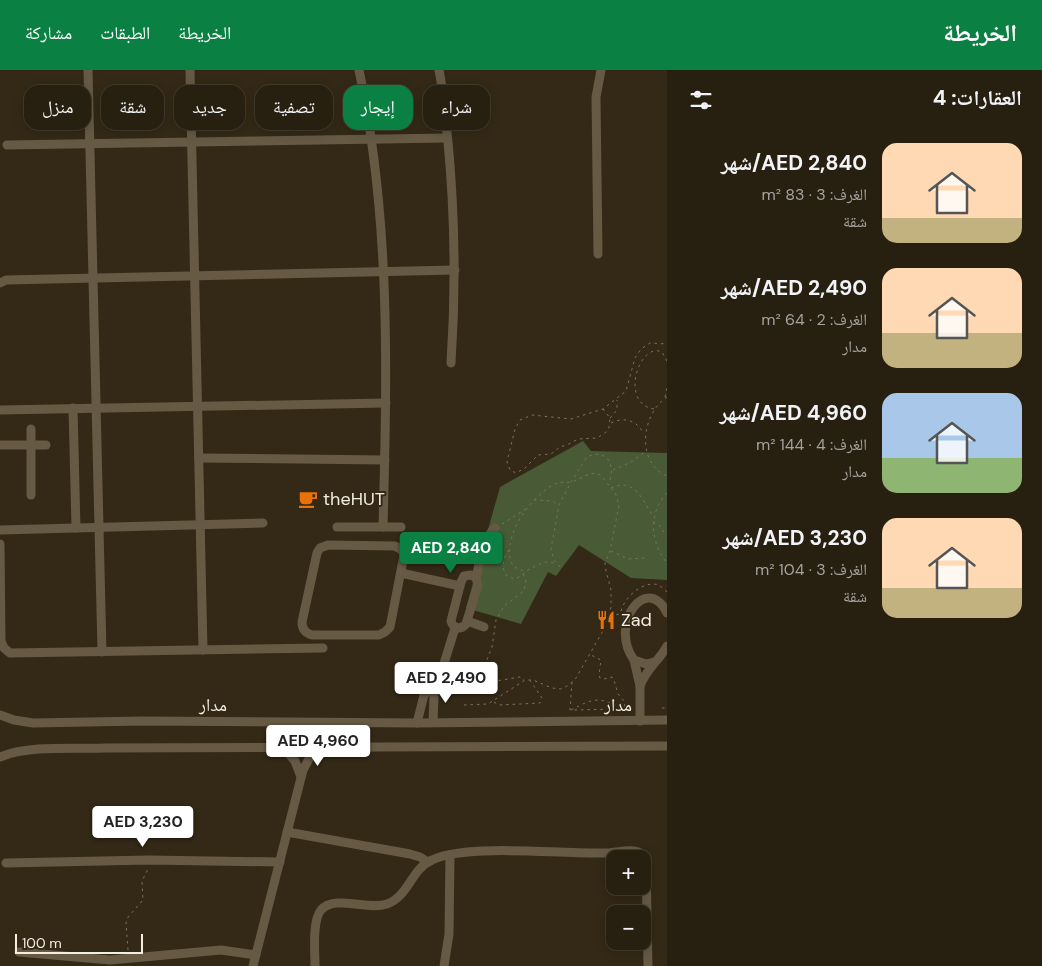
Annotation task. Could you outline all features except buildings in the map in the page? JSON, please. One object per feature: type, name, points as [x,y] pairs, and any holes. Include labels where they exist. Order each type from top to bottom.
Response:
[{"type":"street","points":[[88,70],[102,652]]},
{"type":"street","points":[[190,70],[204,650]]},
{"type":"street","points":[[359,70],[376,183],[384,272],[386,402],[383,527]]},
{"type":"street","points":[[439,70],[453,204],[455,270],[451,363]]},
{"type":"street","points":[[598,254],[596,97],[601,70]]},
{"type":"street","points":[[7,145],[447,138]]},
{"type":"street","points":[[0,283],[6,280],[455,270]]},
{"type":"street","points":[[0,410],[386,402]]},
{"type":"street","points":[[73,408],[76,528]]},
{"type":"street","points":[[31,429],[32,495]]},
{"type":"street","points":[[0,446],[46,445]]},
{"type":"street","points":[[199,458],[385,460]]},
{"type":"street","points":[[0,530],[263,523]]},
{"type":"street","points":[[337,527],[401,527]]},
{"type":"street","points":[[455,628],[462,628],[467,621],[478,585],[476,578],[484,544],[486,538],[495,528]]},
{"type":"street","points":[[0,544],[1,641],[6,650],[16,654],[323,648]]},
{"type":"street","points":[[322,546],[398,546],[404,552],[400,573],[390,627],[386,632],[379,635],[312,635],[303,629],[302,622],[317,553],[322,546]]},
{"type":"street","points":[[400,573],[460,586]]},
{"type":"street","points":[[417,722],[424,695],[433,687],[442,670],[455,628],[452,624],[452,619],[464,576],[471,575],[476,578]]},
{"type":"street","points":[[640,721],[640,686],[634,660],[624,637],[627,618],[641,600],[652,598],[660,602],[667,613]]},
{"type":"street","points":[[467,621],[484,627]]},
{"type":"street","points":[[640,686],[644,676],[654,662],[662,655],[667,646]]},
{"type":"street","points":[[634,660],[646,664],[654,662]]},
{"type":"street","points":[[433,687],[433,722]]},
{"type":"street","name":"مدار","points":[[0,715],[14,720],[33,723],[134,721],[433,722],[667,720]]},
{"type":"street","points":[[0,757],[31,750],[115,748],[667,746]]},
{"type":"street","points":[[253,966],[301,777],[306,763],[321,747]]},
{"type":"street","points":[[284,748],[295,761],[301,777]]},
{"type":"street","points":[[287,832],[410,854],[428,862]]},
{"type":"street","points":[[315,966],[316,924],[321,910],[334,903],[372,906],[389,903],[402,894],[420,868],[428,862],[450,855],[484,851],[606,852]]},
{"type":"street","points":[[444,966],[449,934],[450,855]]},
{"type":"street","points":[[6,863],[148,860],[280,862]]},
{"type":"street","points":[[645,895],[648,966]]},
{"type":"street","points":[[19,952],[110,960],[221,950],[256,954]]},
{"type":"path","points":[[603,409],[610,418],[610,424],[608,431],[602,436],[578,439],[560,447],[551,454],[538,456],[521,471],[512,472],[508,467],[507,462],[515,430],[520,420],[532,416],[571,419],[603,409],[628,388],[637,354],[645,345],[650,343],[667,344]]},
{"type":"path","points":[[658,350],[659,343]]},
{"type":"path","points":[[654,409],[647,408],[639,401],[636,381],[642,360],[650,352],[658,350],[662,352],[667,361]]},
{"type":"path","points":[[645,436],[654,409],[666,397],[667,388]]},
{"type":"path","points":[[610,418],[617,410],[617,399]]},
{"type":"path","points":[[610,424],[624,419],[631,420],[637,424],[645,436],[647,450],[658,470],[667,476]]},
{"type":"path","points":[[612,470],[631,462],[647,450]]},
{"type":"path","points":[[560,567],[552,556],[551,549],[559,505],[583,461],[597,454],[606,458],[610,462],[612,470],[608,485]]},
{"type":"path","points":[[523,574],[526,580],[524,591],[508,603],[497,615],[492,646],[484,666],[489,677],[496,681],[520,677],[557,689],[566,687],[572,682],[590,654],[607,623],[611,607],[611,590],[605,567],[619,509],[616,496],[611,488],[603,477],[596,473],[588,474],[571,482],[554,484],[534,500],[513,532],[509,550],[503,562],[504,573],[508,578],[514,579],[544,562],[556,563]]},
{"type":"path","points":[[611,488],[622,484],[632,487],[654,516]]},
{"type":"path","points":[[667,493],[658,504],[653,522],[656,545],[667,563]]},
{"type":"path","points":[[534,500],[553,501],[559,505]]},
{"type":"path","points":[[495,528],[528,507]]},
{"type":"path","points":[[653,522],[658,523],[666,535]]},
{"type":"path","points":[[509,550],[512,564],[518,570],[526,571]]},
{"type":"path","points":[[610,551],[628,559],[645,558]]},
{"type":"path","points":[[590,654],[601,660],[600,678],[612,677],[614,679],[618,694],[625,702],[624,709]]},
{"type":"path","points":[[464,705],[482,705],[493,702],[525,680]]},
{"type":"path","points":[[493,702],[498,705],[540,704],[542,698],[529,680]]},
{"type":"path","points":[[570,710],[572,682]]},
{"type":"path","points":[[570,710],[595,699],[604,700],[624,709]]},
{"type":"path","points":[[662,708],[667,708]]},
{"type":"path","points":[[570,710],[624,709]]},
{"type":"path","points":[[128,959],[126,923],[128,917],[143,900],[142,881],[147,873],[148,860]]},
{"type":"green space","points":[[583,441],[591,451],[667,453],[667,580],[631,578],[579,545],[556,576],[548,572],[521,624],[466,608],[500,487]]},
{"type":"place","name":"theHUT","points":[[308,499]]},
{"type":"place","name":"Zad","points":[[606,620]]}]
